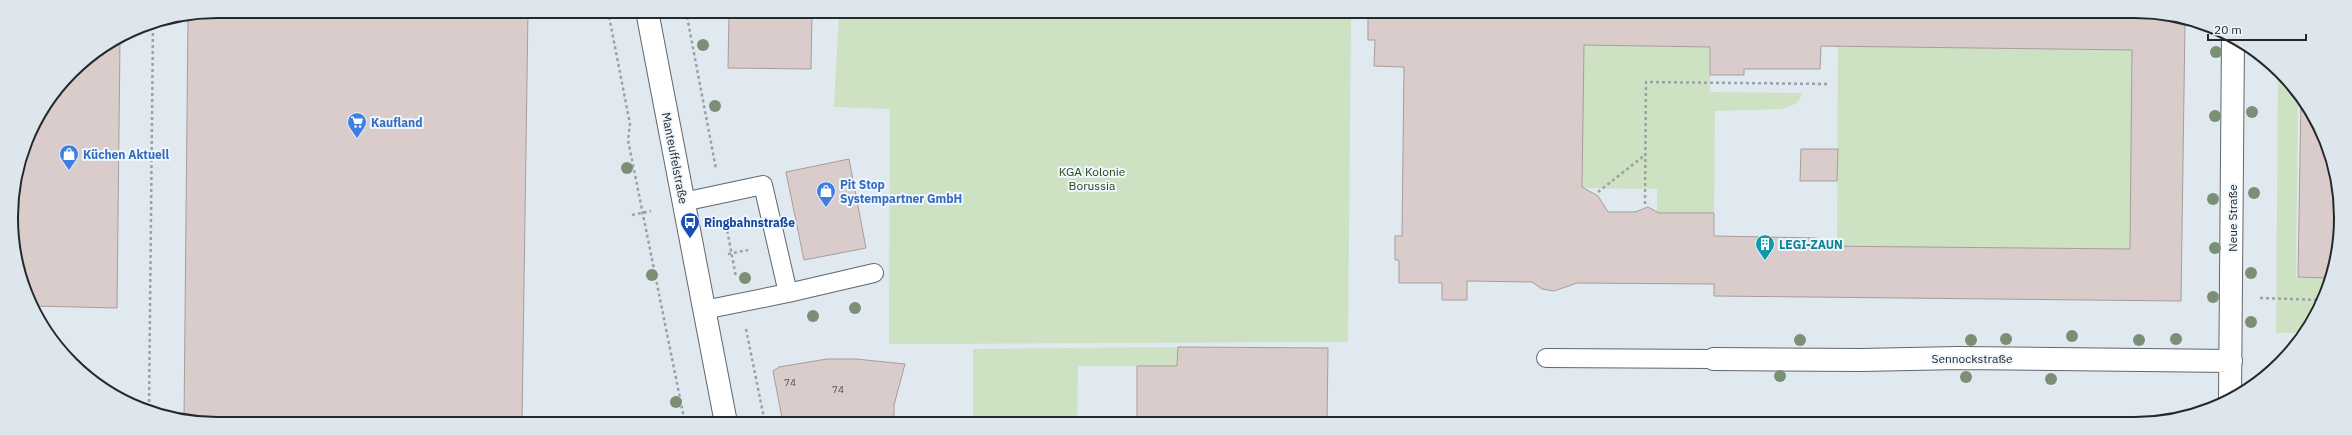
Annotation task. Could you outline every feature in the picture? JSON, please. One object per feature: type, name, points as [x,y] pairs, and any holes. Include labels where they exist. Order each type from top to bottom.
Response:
[{"type":"street","name":"Manteuffelstraße","points":[[648,18],[725,417]]},
{"type":"street","name":"Neue Straße","points":[[2230,392],[2233,44]]},
{"type":"street","name":"Sennockstraße","points":[[1714,359],[1861,360],[1959,358],[2231,361]]},
{"type":"lane","points":[[683,202],[763,185],[788,293]]},
{"type":"lane","points":[[704,310],[788,293],[874,273]]},
{"type":"lane","points":[[1546,358],[1714,359]]},
{"type":"path","points":[[609,18],[630,124],[628,140],[684,417]]},
{"type":"path","points":[[149,405],[153,29]]},
{"type":"path","points":[[1645,204],[1646,82],[1827,84]]},
{"type":"path","points":[[1598,192],[1646,155]]},
{"type":"path","points":[[632,215],[651,212]]},
{"type":"path","points":[[728,254],[748,250]]},
{"type":"path","points":[[2231,297],[2316,300]]},
{"type":"green space","name":"KGA Kolonie Borussia","points":[[839,18],[1351,18],[1348,342],[889,344],[890,109],[834,107]]},
{"type":"green space","points":[[2138,43],[2135,257],[1837,246],[1838,46],[2115,50]]},
{"type":"green space","points":[[1570,45],[1710,47],[1710,92],[1803,93],[1797,103],[1784,109],[1715,111],[1714,213],[1657,213],[1657,189],[1582,188],[1583,61]]},
{"type":"green space","points":[[2278,78],[2298,104],[2296,277],[2324,278],[2319,294],[2297,333],[2276,333]]},
{"type":"green space","points":[[1178,347],[1177,366],[1078,366],[1077,417],[973,417],[973,349]]},
{"type":"building","name":"Kaufland","points":[[204,18],[528,18],[522,417],[204,417],[184,414],[188,21]]},
{"type":"building","points":[[729,18],[812,18],[811,69],[728,68]]},
{"type":"building","points":[[1368,18],[2148,18],[2185,25],[2181,301],[1714,296],[1714,284],[1577,283],[1554,291],[1542,289],[1532,282],[1467,281],[1467,300],[1442,300],[1442,283],[1399,283],[1399,260],[1395,260],[1395,236],[1402,236],[1404,67],[1374,66],[1375,40],[1368,40]],"holes":[[[1584,45],[1710,47],[1710,75],[1744,75],[1744,69],[1820,69],[1821,46],[2132,50],[2130,249],[1817,246],[1817,238],[1714,236],[1714,213],[1659,213],[1648,207],[1635,212],[1608,212],[1598,196],[1582,187]]]},
{"type":"building","name":"Küchen Aktuell","points":[[120,44],[117,308],[39,306],[33,294],[22,256],[18,231],[18,204],[25,166],[33,141],[59,96],[76,76],[96,59]]},
{"type":"building","points":[[2301,108],[2319,141],[2327,166],[2334,204],[2334,231],[2324,278],[2298,277]]},
{"type":"building","points":[[1801,149],[1838,149],[1837,181],[1800,181]]},
{"type":"building","name":"Pit Stop Systempartner GmbH","points":[[849,159],[866,248],[804,260],[786,172]]},
{"type":"building","points":[[1178,347],[1328,348],[1327,417],[1137,417],[1137,366],[1177,366]]},
{"type":"building","points":[[827,359],[856,359],[905,364],[894,405],[894,416],[886,417],[782,417],[773,371],[779,367]]},
{"type":"place","name":"Kaufland","points":[[357,139]]},
{"type":"place","name":"Küchen Aktuell","points":[[69,171]]},
{"type":"place","name":"Pit Stop Systempartner GmbH","points":[[826,208]]},
{"type":"place","name":"Ringbahnstraße","points":[[690,239]]},
{"type":"place","name":"LEGI-ZAUN","points":[[1765,261]]}]
